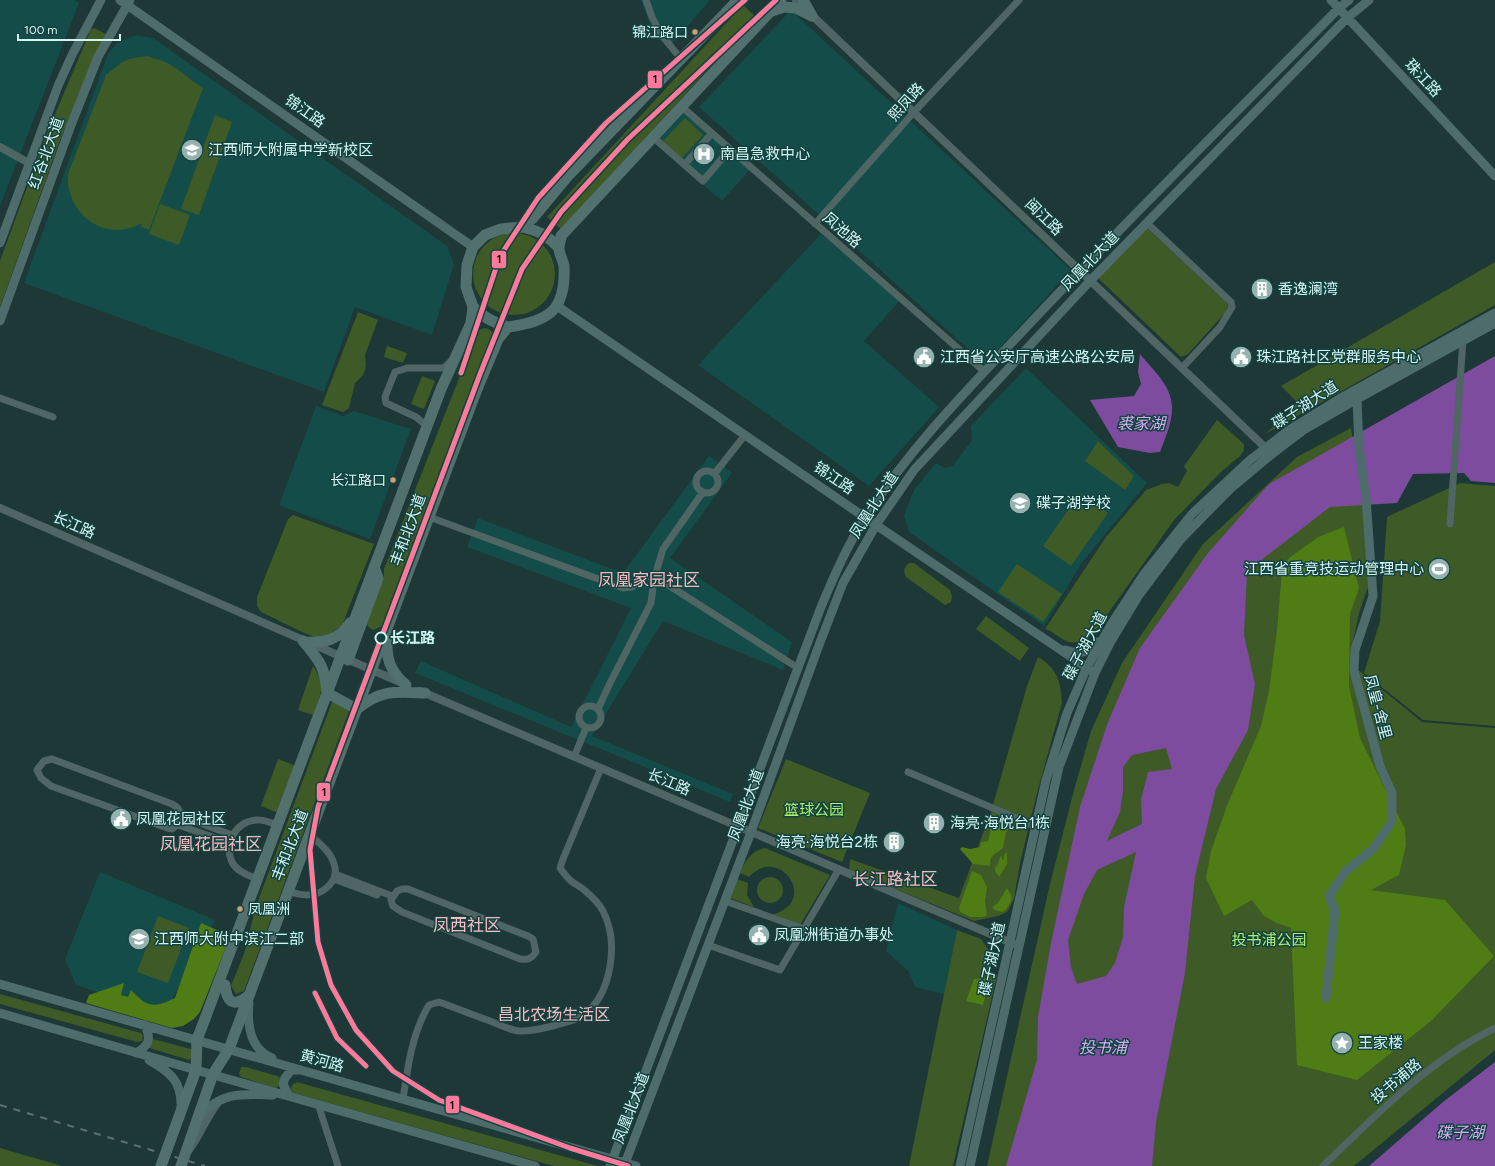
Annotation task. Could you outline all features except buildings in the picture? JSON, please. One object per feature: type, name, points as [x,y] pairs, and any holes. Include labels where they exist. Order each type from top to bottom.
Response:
[{"type":"highway","points":[[522,227],[533,218],[567,177],[738,0]]},
{"type":"highway","points":[[558,248],[562,236],[781,0]]},
{"type":"highway","points":[[803,0],[812,16]]},
{"type":"highway","points":[[770,12],[784,6],[796,8],[812,16]]},
{"type":"highway","points":[[473,247],[485,235],[501,229],[522,227],[538,230],[550,239],[558,248],[564,265],[562,290],[557,306],[543,318],[526,324],[508,326],[498,324],[484,318],[473,307]]},
{"type":"highway","name":"丰和北大道","points":[[161,1166],[196,1070],[201,1040],[247,906],[327,693],[344,659],[357,612],[441,389],[471,323],[473,307],[466,287],[467,265],[473,247]]},
{"type":"highway","name":"丰和北大道","points":[[183,1166],[213,1074],[229,1049],[477,389],[498,339],[508,326]]},
{"type":"highway","points":[[344,659],[378,578],[374,567]]},
{"type":"highway","points":[[304,642],[326,641],[336,638],[346,629],[357,612]]},
{"type":"highway","points":[[388,629],[387,650],[391,666],[395,675],[406,685]]},
{"type":"highway","points":[[304,642],[321,664],[326,676],[327,693],[357,709],[379,695],[392,692],[425,693]]},
{"type":"highway","points":[[201,1040],[239,949],[247,906]]},
{"type":"highway","points":[[225,985],[226,994],[229,1000],[234,1002],[244,1000],[250,994]]},
{"type":"main road","name":"红谷北大道","points":[[0,242],[58,86],[100,0]]},
{"type":"main road","name":"珠江路","points":[[1331,0],[1495,176]]},
{"type":"main road","name":"凤凰北大道","points":[[611,1163],[821,607],[842,559],[865,518],[902,466],[941,419],[1080,271],[1339,8],[1349,0]]},
{"type":"main road","name":"凤凰北大道","points":[[625,1164],[751,832],[843,583],[876,525],[914,470],[1090,281],[1347,18],[1368,0]]},
{"type":"main road","name":"红谷北大道","points":[[0,321],[70,125],[98,58],[126,2]]},
{"type":"main road","name":"锦江路","points":[[126,2],[473,247]]},
{"type":"main road","name":"锦江路","points":[[557,306],[865,518],[1095,673]]},
{"type":"main road","name":"碟子湖大道","points":[[960,1166],[1059,767],[1095,673],[1110,643],[1139,595],[1182,539],[1289,430],[1339,399],[1495,313]]},
{"type":"main road","name":"碟子湖大道","points":[[970,1166],[1015,944],[1035,826],[1046,780],[1067,712],[1087,667],[1112,623],[1144,574],[1192,514],[1250,460],[1269,451],[1357,398],[1495,323]]},
{"type":"main road","name":"凤皇-舍里","points":[[1326,998],[1335,910],[1329,896],[1346,872],[1373,849],[1391,823],[1392,818],[1392,793],[1380,766],[1354,671],[1355,650],[1374,596],[1366,498],[1359,448],[1357,398]]},
{"type":"main road","points":[[1055,646],[1070,652],[1079,653],[1090,650],[1094,647],[1112,623]]},
{"type":"main road","name":"黄河路","points":[[0,984],[201,1040],[403,1099],[611,1163],[636,1166]]},
{"type":"main road","points":[[250,994],[248,1017],[252,1038],[256,1046],[267,1056],[300,1070]]},
{"type":"main road","points":[[0,1013],[535,1166]]},
{"type":"main road","points":[[136,1052],[143,1049],[147,1044],[148,1033],[145,1025]]},
{"type":"main road","points":[[136,1052],[163,1068],[175,1080],[180,1088],[182,1097],[181,1110]]},
{"type":"main road","points":[[289,1096],[283,1084],[285,1078],[291,1070],[300,1070]]},
{"type":"main road","points":[[198,1118],[208,1107],[219,1100],[238,1094],[289,1096]]},
{"type":"street","points":[[646,0],[660,33],[681,59]]},
{"type":"street","name":"闽江路","points":[[796,0],[1269,451]]},
{"type":"street","name":"熙凤路","points":[[815,224],[914,112],[1019,0]]},
{"type":"street","name":"凤池路","points":[[682,107],[985,372]]},
{"type":"street","points":[[684,164],[712,133]]},
{"type":"street","points":[[653,137],[703,180],[730,149]]},
{"type":"street","points":[[0,147],[29,163]]},
{"type":"street","points":[[1147,223],[1231,302],[1232,307],[1220,327],[1182,368]]},
{"type":"street","points":[[1450,524],[1464,340]]},
{"type":"street","points":[[427,426],[416,417],[386,404],[385,397],[395,372],[407,368],[444,368],[456,357]]},
{"type":"street","points":[[0,398],[53,417]]},
{"type":"street","points":[[715,473],[745,435]]},
{"type":"street","points":[[707,470],[715,473],[719,483],[716,489],[710,493],[700,490],[696,483],[697,476],[707,470]]},
{"type":"street","points":[[598,709],[651,603],[654,579],[663,549],[703,492]]},
{"type":"street","name":"长江路","points":[[0,508],[304,642],[1015,944]]},
{"type":"street","points":[[429,518],[623,588],[632,587],[646,576],[662,581],[798,668]]},
{"type":"street","points":[[587,707],[594,707],[598,709],[602,715],[599,725],[593,728],[586,728],[580,723],[580,712],[587,707]]},
{"type":"street","points":[[574,757],[586,728]]},
{"type":"street","points":[[52,758],[177,806],[181,812],[181,816],[178,825],[172,828],[167,828],[51,786],[40,778],[37,770],[44,761],[52,758]]},
{"type":"street","points":[[403,1099],[409,1056],[421,1020],[429,1005],[439,1002],[520,1031],[550,1027],[573,1020],[584,1015],[594,1004],[607,979],[611,963],[612,946],[609,925],[602,909],[582,888],[568,879],[560,868],[601,768]]},
{"type":"street","points":[[908,772],[1035,826]]},
{"type":"street","points":[[181,816],[232,835]]},
{"type":"street","points":[[258,879],[242,872],[232,862],[229,851],[232,835],[238,828],[256,820],[278,825]]},
{"type":"street","points":[[178,825],[230,843]]},
{"type":"street","points":[[288,892],[307,895],[318,893],[326,888],[335,876],[335,865],[331,857],[310,835]]},
{"type":"street","points":[[708,945],[780,970],[839,869]]},
{"type":"street","points":[[335,876],[392,898]]},
{"type":"street","points":[[408,889],[528,936],[533,939],[536,952],[532,958],[528,960],[520,959],[402,912],[394,906],[392,898],[397,891],[408,889]]},
{"type":"street","points":[[725,901],[804,929]]},
{"type":"street","name":"投书浦路","points":[[1323,1166],[1420,1076],[1472,1039],[1495,1028]]},
{"type":"street","points":[[183,1166],[188,1152],[199,1136],[209,1114],[219,1100]]},
{"type":"street","points":[[318,1104],[338,1166]]},
{"type":"shaded area","points":[[0,0],[74,0],[79,3],[0,206]]},
{"type":"shaded area","points":[[641,0],[710,0],[671,45],[655,38]]},
{"type":"shaded area","points":[[791,10],[1071,270],[985,364],[699,107]]},
{"type":"shaded area","name":"江西师大附属中学新校区","points":[[135,35],[153,38],[447,246],[454,264],[432,335],[355,307],[324,392],[24,283],[108,54],[117,43]]},
{"type":"shaded area","name":"南昌急救中心","points":[[686,106],[754,165],[722,201],[654,143]]},
{"type":"shaded area","points":[[821,234],[901,299],[864,341],[939,407],[869,486],[698,365]]},
{"type":"shaded area","name":"碟子湖学校","points":[[1026,368],[1147,483],[1081,564],[1044,626],[909,532],[904,515],[914,490],[936,463],[945,468],[953,466],[972,440],[971,426]]},
{"type":"shaded area","points":[[316,406],[343,416],[354,411],[411,429],[370,539],[279,505]]},
{"type":"shaded area","points":[[709,456],[732,473],[670,558],[792,642],[783,670],[663,621],[592,736],[733,794],[730,802],[415,673],[421,661],[571,727],[631,608],[467,547],[478,518],[623,573]]},
{"type":"shaded area","name":"江西师大附中滨江二部","points":[[100,872],[215,920],[164,1015],[76,985],[65,959]]},
{"type":"shaded area","points":[[898,903],[957,930],[944,994],[915,987],[909,972],[886,951]]},
{"type":"green space","points":[[743,5],[756,17],[561,229],[547,217]]},
{"type":"green space","points":[[94,28],[108,35],[87,75],[60,140],[0,307],[0,261],[45,138],[91,29]]},
{"type":"green space","points":[[147,56],[171,65],[203,88],[149,230],[141,227],[142,223],[128,229],[115,230],[102,227],[90,221],[81,213],[73,201],[69,188],[68,174],[106,75],[121,63],[129,59]]},
{"type":"green space","points":[[215,115],[232,122],[199,215],[181,209]]},
{"type":"green space","points":[[685,118],[703,135],[682,158],[663,141]]},
{"type":"green space","points":[[160,204],[190,215],[179,245],[149,234]]},
{"type":"green space","points":[[1147,228],[1226,302],[1228,306],[1224,314],[1188,354],[1181,357],[1098,278]]},
{"type":"green space","points":[[514,233],[530,236],[543,245],[552,258],[555,274],[552,290],[543,303],[530,312],[514,315],[498,312],[485,303],[476,290],[473,274],[476,258],[485,245],[498,236]]},
{"type":"green space","points":[[1495,262],[1495,305],[1265,434],[1291,411],[1296,401],[1281,386]]},
{"type":"green space","points":[[358,312],[378,320],[365,355],[365,370],[363,375],[355,383],[349,408],[343,412],[322,405]]},
{"type":"green space","points":[[485,328],[493,333],[383,626],[373,630],[367,625],[366,617],[384,576],[384,569],[478,330]]},
{"type":"green space","points":[[387,346],[407,353],[403,363],[384,357]]},
{"type":"green space","points":[[422,376],[435,381],[424,409],[411,404]]},
{"type":"green space","points":[[1217,420],[1244,444],[1244,450],[1240,456],[1222,471],[1174,520],[1095,632],[1082,641],[1069,642],[1045,629],[1106,537],[1146,490],[1169,483],[1178,487],[1187,471],[1184,466]]},
{"type":"green space","name":"投书浦公园","points":[[1351,428],[1363,514],[1368,587],[1359,613],[1354,637],[1351,664],[1422,722],[1495,728],[1495,1050],[1354,1166],[987,1166],[1050,884],[1074,790],[1091,731],[1122,663],[1203,544],[1297,457]]},
{"type":"green space","points":[[1098,441],[1134,476],[1125,490],[1085,461]]},
{"type":"green space","name":"江西省重竞技运动管理中心","points":[[1460,483],[1495,486],[1495,726],[1423,720],[1364,673],[1380,621],[1387,517]]},
{"type":"green space","points":[[1080,493],[1108,513],[1071,566],[1043,546]]},
{"type":"green space","points":[[293,515],[374,544],[343,623],[334,631],[324,636],[316,637],[306,634],[261,612],[257,606],[257,597],[288,519]]},
{"type":"green space","points":[[1344,527],[1359,588],[1350,614],[1349,686],[1360,738],[1405,829],[1406,845],[1399,875],[1371,890],[1445,900],[1494,956],[1431,1021],[1357,1080],[1297,1065],[1291,928],[1264,916],[1252,900],[1224,916],[1206,878],[1211,851],[1228,803],[1261,726],[1269,691],[1277,630],[1282,571],[1289,558],[1318,537]]},
{"type":"green space","points":[[909,563],[914,563],[950,590],[952,596],[951,602],[945,605],[906,577],[904,569]]},
{"type":"green space","points":[[1017,564],[1062,594],[1043,622],[998,592]]},
{"type":"green space","points":[[986,616],[1029,648],[1020,661],[976,629]]},
{"type":"green space","points":[[1038,657],[1050,666],[1057,676],[1062,703],[1037,793],[1020,863],[1014,899],[1007,912],[998,916],[974,921],[849,870],[850,859],[959,898],[991,812],[1027,686]]},
{"type":"green space","points":[[313,666],[320,679],[321,690],[313,715],[298,710]]},
{"type":"green space","points":[[332,702],[351,706],[244,991],[236,994],[231,986],[245,951],[255,909]]},
{"type":"green space","points":[[278,759],[296,766],[278,813],[261,806]]},
{"type":"green space","name":"篮球公园","points":[[786,759],[870,793],[842,862],[758,828]]},
{"type":"green space","points":[[992,814],[1015,822],[1006,832],[1003,848],[992,857],[990,866],[973,864],[960,849],[962,847],[970,849],[980,847],[981,842],[988,841],[991,829],[987,826]]},
{"type":"green space","points":[[765,848],[830,875],[800,925],[772,915],[786,908],[793,899],[794,888],[790,878],[782,871],[772,867],[760,869],[749,877],[740,873],[744,864],[752,854]]},
{"type":"green space","points":[[1007,852],[1007,864],[999,877],[995,871],[995,867],[997,866],[1001,855],[1002,859],[1004,860],[1004,855]]},
{"type":"green space","points":[[972,871],[981,875],[987,887],[985,901],[987,915],[984,917],[971,917],[960,912],[959,908]]},
{"type":"green space","points":[[770,877],[779,881],[783,890],[779,899],[770,903],[761,899],[757,890],[761,881]]},
{"type":"green space","points":[[737,879],[748,883],[747,895],[754,907],[730,898]]},
{"type":"green space","points":[[1007,888],[1012,897],[1009,906],[1003,912],[994,910],[992,907],[998,903]]},
{"type":"green space","points":[[158,916],[189,928],[168,983],[137,972]]},
{"type":"green space","points":[[201,923],[226,934],[226,947],[200,1012],[194,1019],[183,1026],[172,1028],[86,1003],[89,995],[124,983],[121,995],[128,997],[131,990],[146,1003],[156,1005],[175,998]]},
{"type":"green space","points":[[957,930],[981,939],[988,949],[990,973],[997,975],[953,1166],[909,1166]]},
{"type":"green space","points":[[990,978],[983,1005],[966,1001],[974,979]]},
{"type":"green space","points":[[0,994],[141,1033],[143,1036],[142,1041],[137,1042],[0,1004]]},
{"type":"green space","points":[[153,1039],[191,1049],[193,1051],[192,1057],[189,1060],[149,1048],[150,1041]]},
{"type":"green space","points":[[241,1067],[246,1067],[281,1078],[278,1087],[275,1088],[241,1077],[239,1074]]},
{"type":"green space","points":[[297,1082],[598,1166],[554,1166],[293,1093],[291,1089],[292,1085]]},
{"type":"green space","points":[[0,1148],[62,1166],[0,1166]]},
{"type":"water","name":"裘家湖","points":[[1140,354],[1166,386],[1171,401],[1171,420],[1160,452],[1150,453],[1118,447],[1090,400],[1134,396],[1141,384],[1138,372]]},
{"type":"water","name":"投书浦","points":[[1495,356],[1495,483],[1471,481],[1464,473],[1413,474],[1397,503],[1330,507],[1247,571],[1244,635],[1255,684],[1248,730],[1216,789],[1195,876],[1185,973],[1156,1122],[1152,1166],[1006,1166],[1037,1060],[1038,1017],[1051,943],[1080,807],[1108,722],[1140,648],[1208,553],[1269,484]],"holes":[[[1166,748],[1172,769],[1148,772],[1141,800],[1142,824],[1107,841],[1120,812],[1123,791],[1123,767],[1132,755]],[[1136,852],[1124,907],[1123,937],[1115,963],[1106,976],[1077,984],[1071,967],[1068,940],[1084,894],[1097,870]]]},
{"type":"water","name":"碟子湖","points":[[1495,1062],[1495,1166],[1369,1166],[1443,1102]]},
{"type":"railway","points":[[0,1105],[205,1166]]},
{"type":"transit line","name":"1","points":[[461,373],[500,256],[538,198],[606,123],[745,0]]},
{"type":"transit line","name":"1","points":[[628,1166],[570,1148],[439,1100],[393,1071],[356,1030],[331,985],[318,942],[310,850],[318,807],[480,374],[522,269],[561,212],[628,139],[776,0]]},
{"type":"transit line","name":"1","points":[[315,993],[337,1038],[366,1066]]},
{"type":"place","name":"锦江路口","points":[[695,32]]},
{"type":"place","name":"江西师大附属中学新校区","points":[[192,150]]},
{"type":"place","name":"南昌急救中心","points":[[704,154]]},
{"type":"place","name":"香逸澜湾","points":[[1262,289]]},
{"type":"place","name":"江西省公安厅高速公路公安局","points":[[924,357]]},
{"type":"place","name":"珠江路社区党群服务中心","points":[[1241,357]]},
{"type":"place","name":"长江路口","points":[[393,480]]},
{"type":"place","name":"碟子湖学校","points":[[1020,503]]},
{"type":"place","name":"江西省重竞技运动管理中心","points":[[1439,569]]},
{"type":"place","name":"长江路","points":[[381,638]]},
{"type":"place","name":"凤凰花园社区","points":[[121,819]]},
{"type":"place","name":"海亮·海悦台1栋","points":[[934,823]]},
{"type":"place","name":"海亮·海悦台2栋","points":[[894,842]]},
{"type":"place","name":"凤凰洲","points":[[240,909]]},
{"type":"place","name":"凤凰洲街道办事处","points":[[759,935]]},
{"type":"place","name":"江西师大附中滨江二部","points":[[139,939]]},
{"type":"place","name":"王家楼","points":[[1342,1043]]},
{"type":"district","name":"凤凰家园社区","points":[[649,580]]},
{"type":"district","name":"凤凰花园社区","points":[[211,844]]},
{"type":"district","name":"长江路社区","points":[[895,879]]},
{"type":"district","name":"凤西社区","points":[[467,925]]},
{"type":"district","name":"昌北农场生活区","points":[[554,1014]]}]
